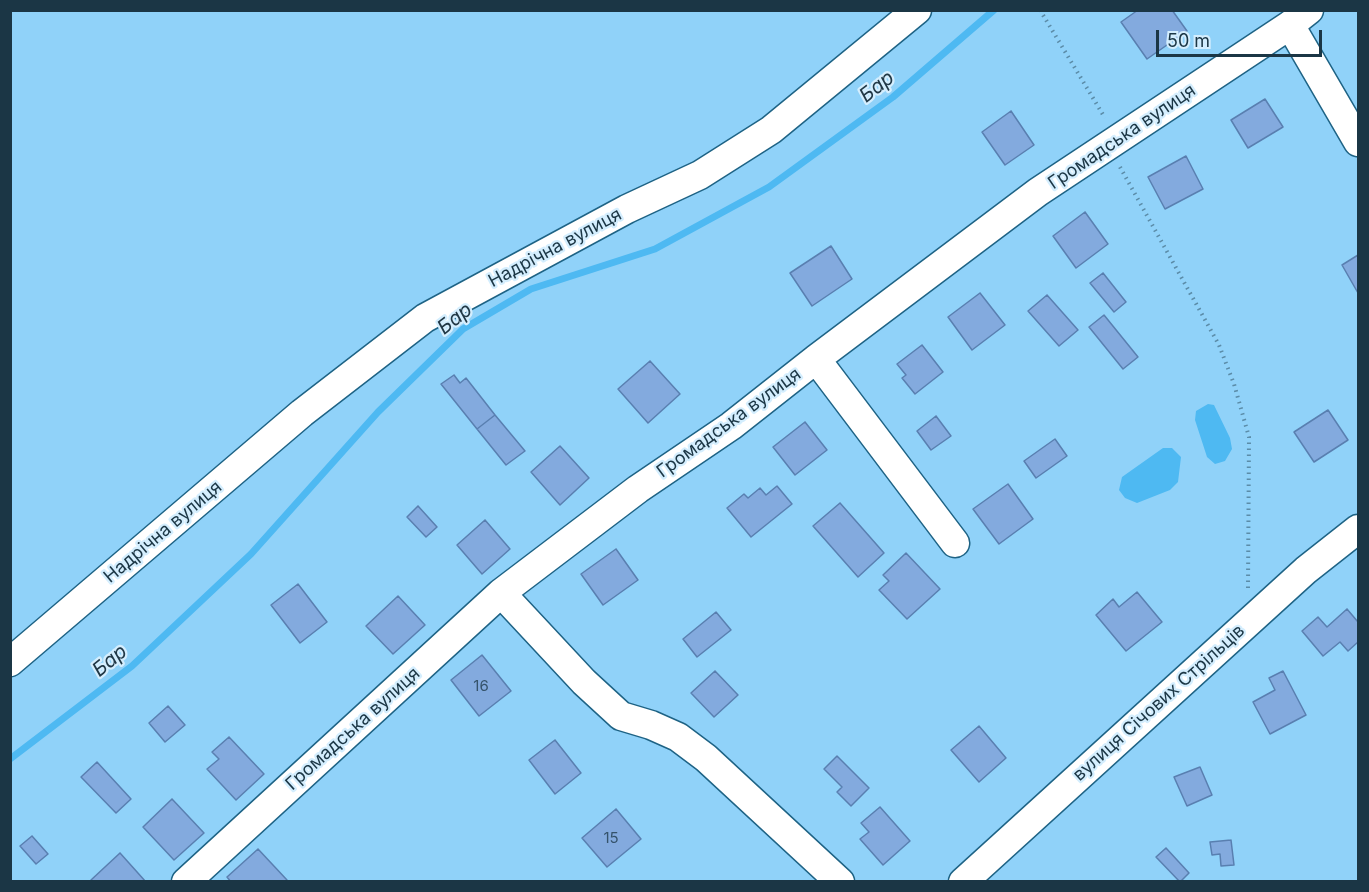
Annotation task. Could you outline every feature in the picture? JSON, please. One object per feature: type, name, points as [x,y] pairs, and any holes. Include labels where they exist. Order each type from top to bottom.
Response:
[{"type":"street","name":"Надрічна вулиця","points":[[10,662],[302,413],[425,318],[627,209],[700,175],[771,130],[917,10]]},
{"type":"street","name":"Громадська вулиця","points":[[186,882],[501,593],[638,489],[731,426],[1038,192],[1299,18]]},
{"type":"street","points":[[1299,18],[1359,142]]},
{"type":"street","points":[[816,359],[955,543]]},
{"type":"street","name":"вулиця Січових Стрільців","points":[[963,882],[1306,570],[1359,529]]},
{"type":"street","points":[[501,593],[584,682],[621,716],[651,725],[678,738],[706,758],[840,882]]},
{"type":"path","points":[[1040,10],[1108,123],[1118,163],[1219,345],[1234,384],[1249,437],[1248,623]]},
{"type":"water","points":[[1208,404],[1214,405],[1230,438],[1232,449],[1225,461],[1215,464],[1207,457],[1195,420],[1196,411]]},
{"type":"water","points":[[1163,448],[1172,448],[1181,457],[1178,482],[1170,490],[1137,503],[1125,498],[1119,490],[1122,477]]},
{"type":"building","points":[[1138,10],[1172,10],[1187,31],[1147,59],[1121,22]]},
{"type":"building","points":[[1265,99],[1283,127],[1248,148],[1231,120]]},
{"type":"building","points":[[1011,111],[1034,145],[1005,165],[982,132]]},
{"type":"building","points":[[1186,156],[1203,189],[1165,209],[1148,177]]},
{"type":"building","points":[[1085,212],[1108,244],[1076,268],[1053,236]]},
{"type":"building","points":[[831,246],[852,279],[812,306],[790,273]]},
{"type":"building","points":[[1358,255],[1358,293],[1342,265]]},
{"type":"building","points":[[1103,273],[1126,302],[1114,312],[1090,283]]},
{"type":"building","points":[[980,293],[1005,325],[972,350],[948,317]]},
{"type":"building","points":[[1047,295],[1078,330],[1059,346],[1028,311]]},
{"type":"building","points":[[1104,315],[1138,357],[1123,369],[1089,327]]},
{"type":"building","points":[[922,345],[943,372],[915,394],[902,378],[906,375],[897,364]]},
{"type":"building","points":[[650,361],[680,394],[648,423],[618,389]]},
{"type":"building","points":[[454,375],[460,383],[466,378],[495,415],[477,429],[441,384]]},
{"type":"building","points":[[1328,410],[1348,440],[1314,462],[1294,432]]},
{"type":"building","points":[[495,415],[525,451],[506,465],[477,429]]},
{"type":"building","points":[[936,416],[951,436],[931,450],[917,431]]},
{"type":"building","points":[[805,422],[827,450],[795,475],[773,447]]},
{"type":"building","points":[[1055,439],[1067,456],[1036,478],[1024,461]]},
{"type":"building","points":[[560,446],[589,478],[560,505],[531,472]]},
{"type":"building","points":[[1008,484],[1033,519],[999,544],[973,509]]},
{"type":"building","points":[[777,486],[792,504],[751,537],[727,508],[744,494],[748,498],[760,488],[766,495]]},
{"type":"building","points":[[840,503],[884,553],[858,577],[813,526]]},
{"type":"building","points":[[418,506],[437,527],[426,537],[407,517]]},
{"type":"building","points":[[485,520],[510,549],[482,574],[457,545]]},
{"type":"building","points":[[616,549],[638,580],[603,605],[581,574]]},
{"type":"building","points":[[906,553],[940,589],[907,619],[879,590],[889,581],[883,575]]},
{"type":"building","points":[[298,584],[327,622],[300,643],[271,605]]},
{"type":"building","points":[[1137,592],[1162,622],[1126,651],[1096,615],[1113,599],[1119,607]]},
{"type":"building","points":[[398,596],[425,625],[393,654],[366,626]]},
{"type":"building","points":[[1347,609],[1358,622],[1358,642],[1348,651],[1340,642],[1323,656],[1302,631],[1318,617],[1327,627]]},
{"type":"building","points":[[716,612],[731,630],[697,657],[683,639]]},
{"type":"building","points":[[482,655],[511,691],[479,716],[451,680]]},
{"type":"building","points":[[715,671],[738,695],[714,717],[691,693]]},
{"type":"building","points":[[1283,671],[1306,715],[1270,734],[1253,702],[1275,690],[1269,678]]},
{"type":"building","points":[[168,706],[185,725],[165,742],[149,723]]},
{"type":"building","points":[[979,726],[1006,758],[979,782],[951,750]]},
{"type":"building","points":[[229,737],[264,774],[236,800],[207,769],[219,759],[212,752]]},
{"type":"building","points":[[555,740],[581,773],[555,794],[529,760]]},
{"type":"building","points":[[837,756],[869,788],[851,806],[837,792],[842,787],[824,769]]},
{"type":"building","points":[[97,762],[131,799],[116,813],[81,777]]},
{"type":"building","points":[[1200,767],[1212,795],[1187,806],[1174,777]]},
{"type":"building","points":[[172,799],[204,833],[174,860],[143,827]]},
{"type":"building","points":[[880,807],[910,841],[883,865],[860,839],[869,832],[861,823]]},
{"type":"building","points":[[616,809],[641,839],[607,867],[582,838]]},
{"type":"building","points":[[32,836],[48,854],[36,864],[20,846]]},
{"type":"building","points":[[1231,840],[1234,865],[1221,866],[1220,854],[1212,855],[1210,842]]},
{"type":"building","points":[[1166,848],[1189,873],[1180,882],[1156,857]]},
{"type":"building","points":[[258,849],[287,880],[285,882],[231,882],[227,877]]},
{"type":"building","points":[[120,853],[146,882],[92,882],[91,880]]},
{"type":"waterway","name":"Бар","points":[[10,759],[132,666],[251,554],[378,412],[463,329],[531,289],[655,249],[769,187],[893,97],[994,10]]}]
